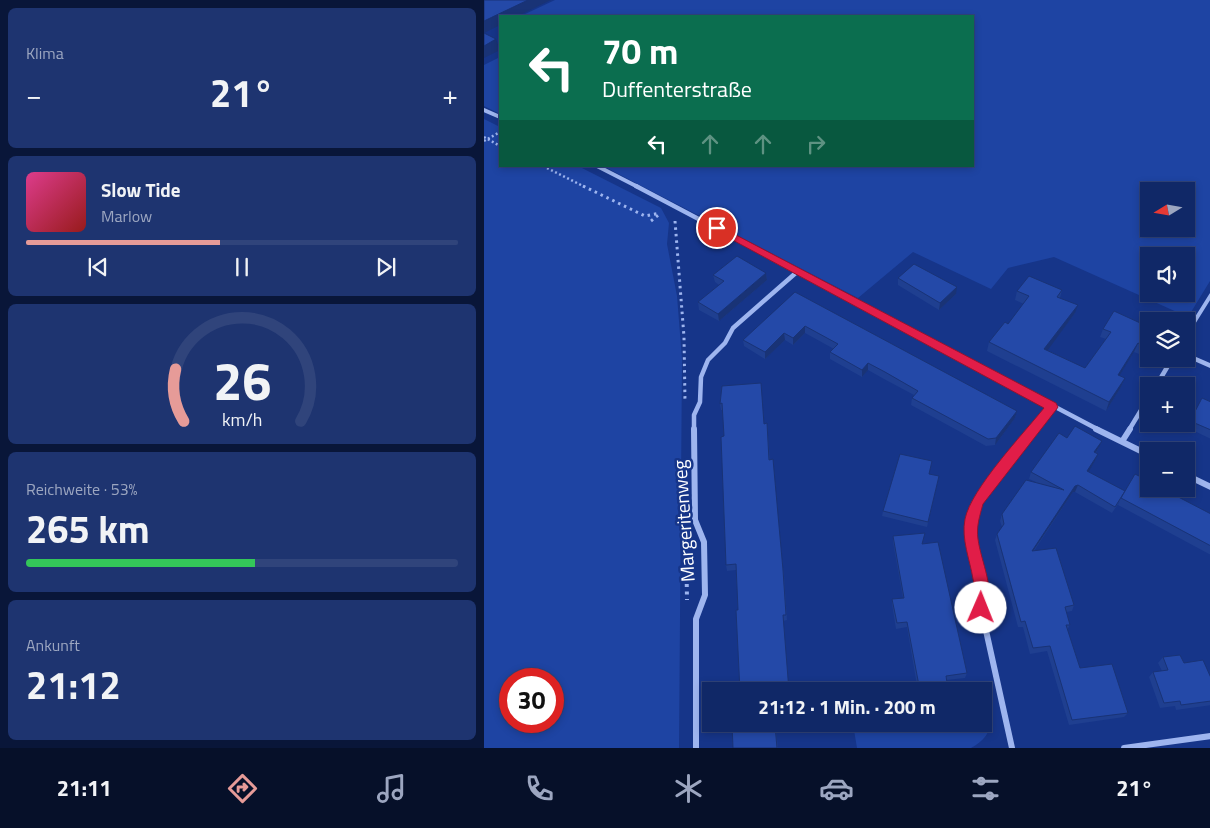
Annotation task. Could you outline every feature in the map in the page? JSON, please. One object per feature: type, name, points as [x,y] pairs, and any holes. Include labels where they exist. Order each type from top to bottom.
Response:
[{"type":"street","points":[[484,110],[499,117]]},
{"type":"street","points":[[599,167],[1052,407],[1140,449]]},
{"type":"street","name":"Margeritenweg","points":[[696,748],[696,619],[704,595],[704,542],[695,520],[694,414],[700,402],[701,377],[708,360],[725,343],[734,328],[798,271]]},
{"type":"street","points":[[1195,359],[1210,366]]},
{"type":"street","points":[[1012,748],[981,608],[981,582],[971,538],[972,520],[978,501],[986,488],[1052,407]]},
{"type":"street","points":[[1123,440],[1140,412]]},
{"type":"street","points":[[1195,480],[1210,487]]},
{"type":"street","points":[[1124,748],[1210,736]]},
{"type":"lane","points":[[1195,320],[1210,295]]},
{"type":"path","points":[[485,139],[499,132]]},
{"type":"path","points":[[485,139],[499,146]]},
{"type":"path","points":[[545,167],[645,216],[661,213]]},
{"type":"shaded area","points":[[555,0],[1210,0],[1210,281],[1191,312],[1177,312],[1154,302],[1195,302],[1195,247],[1140,247],[1140,296],[1054,257],[1008,268],[991,289],[913,252],[858,298],[605,167],[974,167],[974,15],[523,15]]},
{"type":"shaded area","points":[[499,58],[499,114],[484,106],[484,65]]},
{"type":"shaded area","points":[[484,119],[499,126],[499,167],[580,167],[661,208],[669,223],[667,244],[677,296],[682,359],[679,748],[484,748]]},
{"type":"shaded area","points":[[854,732],[988,732],[980,742],[971,748],[857,748]]},
{"type":"building","points":[[484,0],[528,0],[484,21]]},
{"type":"building","points":[[484,33],[496,39],[484,46]]},
{"type":"building","points":[[737,256],[766,273],[718,314],[698,302],[724,281],[713,275]]},
{"type":"building","points":[[914,264],[957,287],[940,303],[898,278]]},
{"type":"building","points":[[1029,276],[1062,290],[1057,297],[1078,305],[1044,349],[1085,368],[1111,332],[1103,329],[1114,311],[1140,323],[1140,344],[1138,343],[1118,375],[1125,378],[1109,402],[989,342],[1005,322],[1008,324],[1029,296],[1017,291]]},
{"type":"building","points":[[795,292],[1017,411],[996,438],[988,439],[912,398],[918,391],[885,372],[868,363],[862,370],[830,352],[838,344],[805,326],[793,338],[784,333],[765,352],[743,340]]},
{"type":"building","points":[[761,383],[764,424],[767,423],[769,460],[773,459],[783,570],[786,615],[783,615],[788,682],[740,682],[736,564],[726,565],[721,437],[724,436],[722,403],[720,404],[722,386]]},
{"type":"building","points":[[1202,398],[1211,402],[1211,430],[1195,423],[1195,411]]},
{"type":"building","points":[[1075,426],[1102,441],[1094,452],[1098,454],[1087,471],[1125,491],[1115,507],[1078,485],[1075,486],[1032,551],[1056,548],[1074,605],[1065,607],[1070,625],[1066,625],[1080,668],[1112,664],[1128,713],[1072,720],[1050,646],[1033,648],[1025,621],[1021,622],[997,534],[1004,524],[1002,514],[1026,480],[1064,490],[1031,472],[1059,433],[1067,438]]},
{"type":"building","points":[[900,454],[932,461],[929,474],[939,476],[928,522],[883,511]]},
{"type":"building","points":[[1135,474],[1140,476],[1140,497],[1178,497],[1211,514],[1211,546],[1121,498]]},
{"type":"building","points":[[925,533],[922,544],[938,542],[967,673],[946,676],[947,682],[918,682],[907,622],[897,623],[892,599],[904,598],[893,536]]},
{"type":"building","points":[[1180,655],[1184,663],[1203,660],[1211,678],[1211,701],[1181,705],[1180,701],[1164,703],[1153,672],[1168,670],[1163,657]]},
{"type":"building","points":[[732,732],[776,732],[777,748],[733,748]]},
{"type":"route","points":[[717,228],[1052,407],[986,488],[978,501],[972,520],[971,538],[981,582],[981,608]]}]
